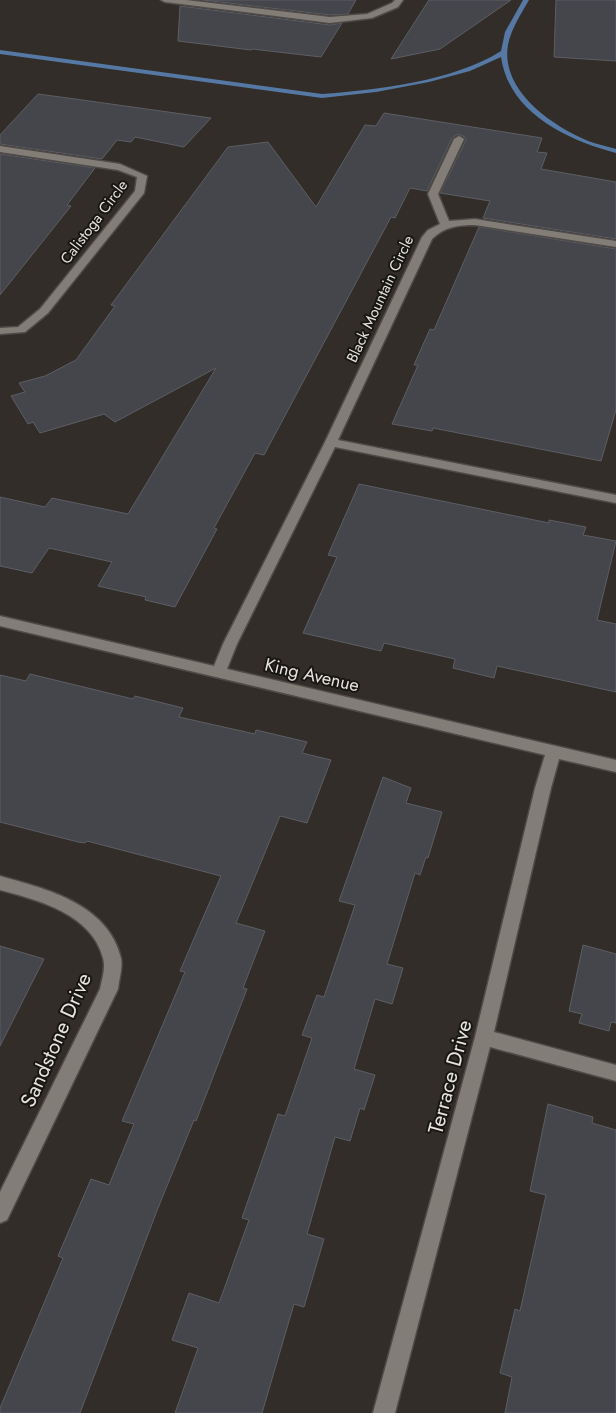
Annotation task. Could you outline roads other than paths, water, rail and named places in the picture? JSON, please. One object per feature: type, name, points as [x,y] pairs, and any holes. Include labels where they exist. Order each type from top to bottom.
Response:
[{"type":"street","points":[[164,0],[186,1],[330,20],[369,16],[396,5],[399,0]]},
{"type":"street","points":[[446,226],[433,194],[459,139]]},
{"type":"street","name":"Calistoga Circle","points":[[0,149],[120,167],[142,176],[140,191],[44,310],[21,330],[0,330]]},
{"type":"street","name":"Black Mountain Circle","points":[[219,672],[230,644],[331,442],[427,237],[434,230],[446,226],[459,222],[475,222],[616,244]]},
{"type":"street","points":[[331,442],[616,498]]},
{"type":"street","name":"King Avenue","points":[[0,621],[616,766]]},
{"type":"street","name":"Terrace Drive","points":[[384,1413],[484,1037],[542,788],[554,751]]},
{"type":"street","name":"Sandstone Drive","points":[[0,883],[43,894],[78,913],[104,935],[112,960],[109,989],[0,1213]]},
{"type":"street","points":[[484,1037],[616,1073]]},
{"type":"waterway","points":[[526,0],[506,39],[504,53],[506,69],[512,84],[533,109],[561,130],[590,144],[616,151]]},
{"type":"waterway","points":[[0,52],[322,96],[376,90],[429,80],[477,66],[504,52]]}]
